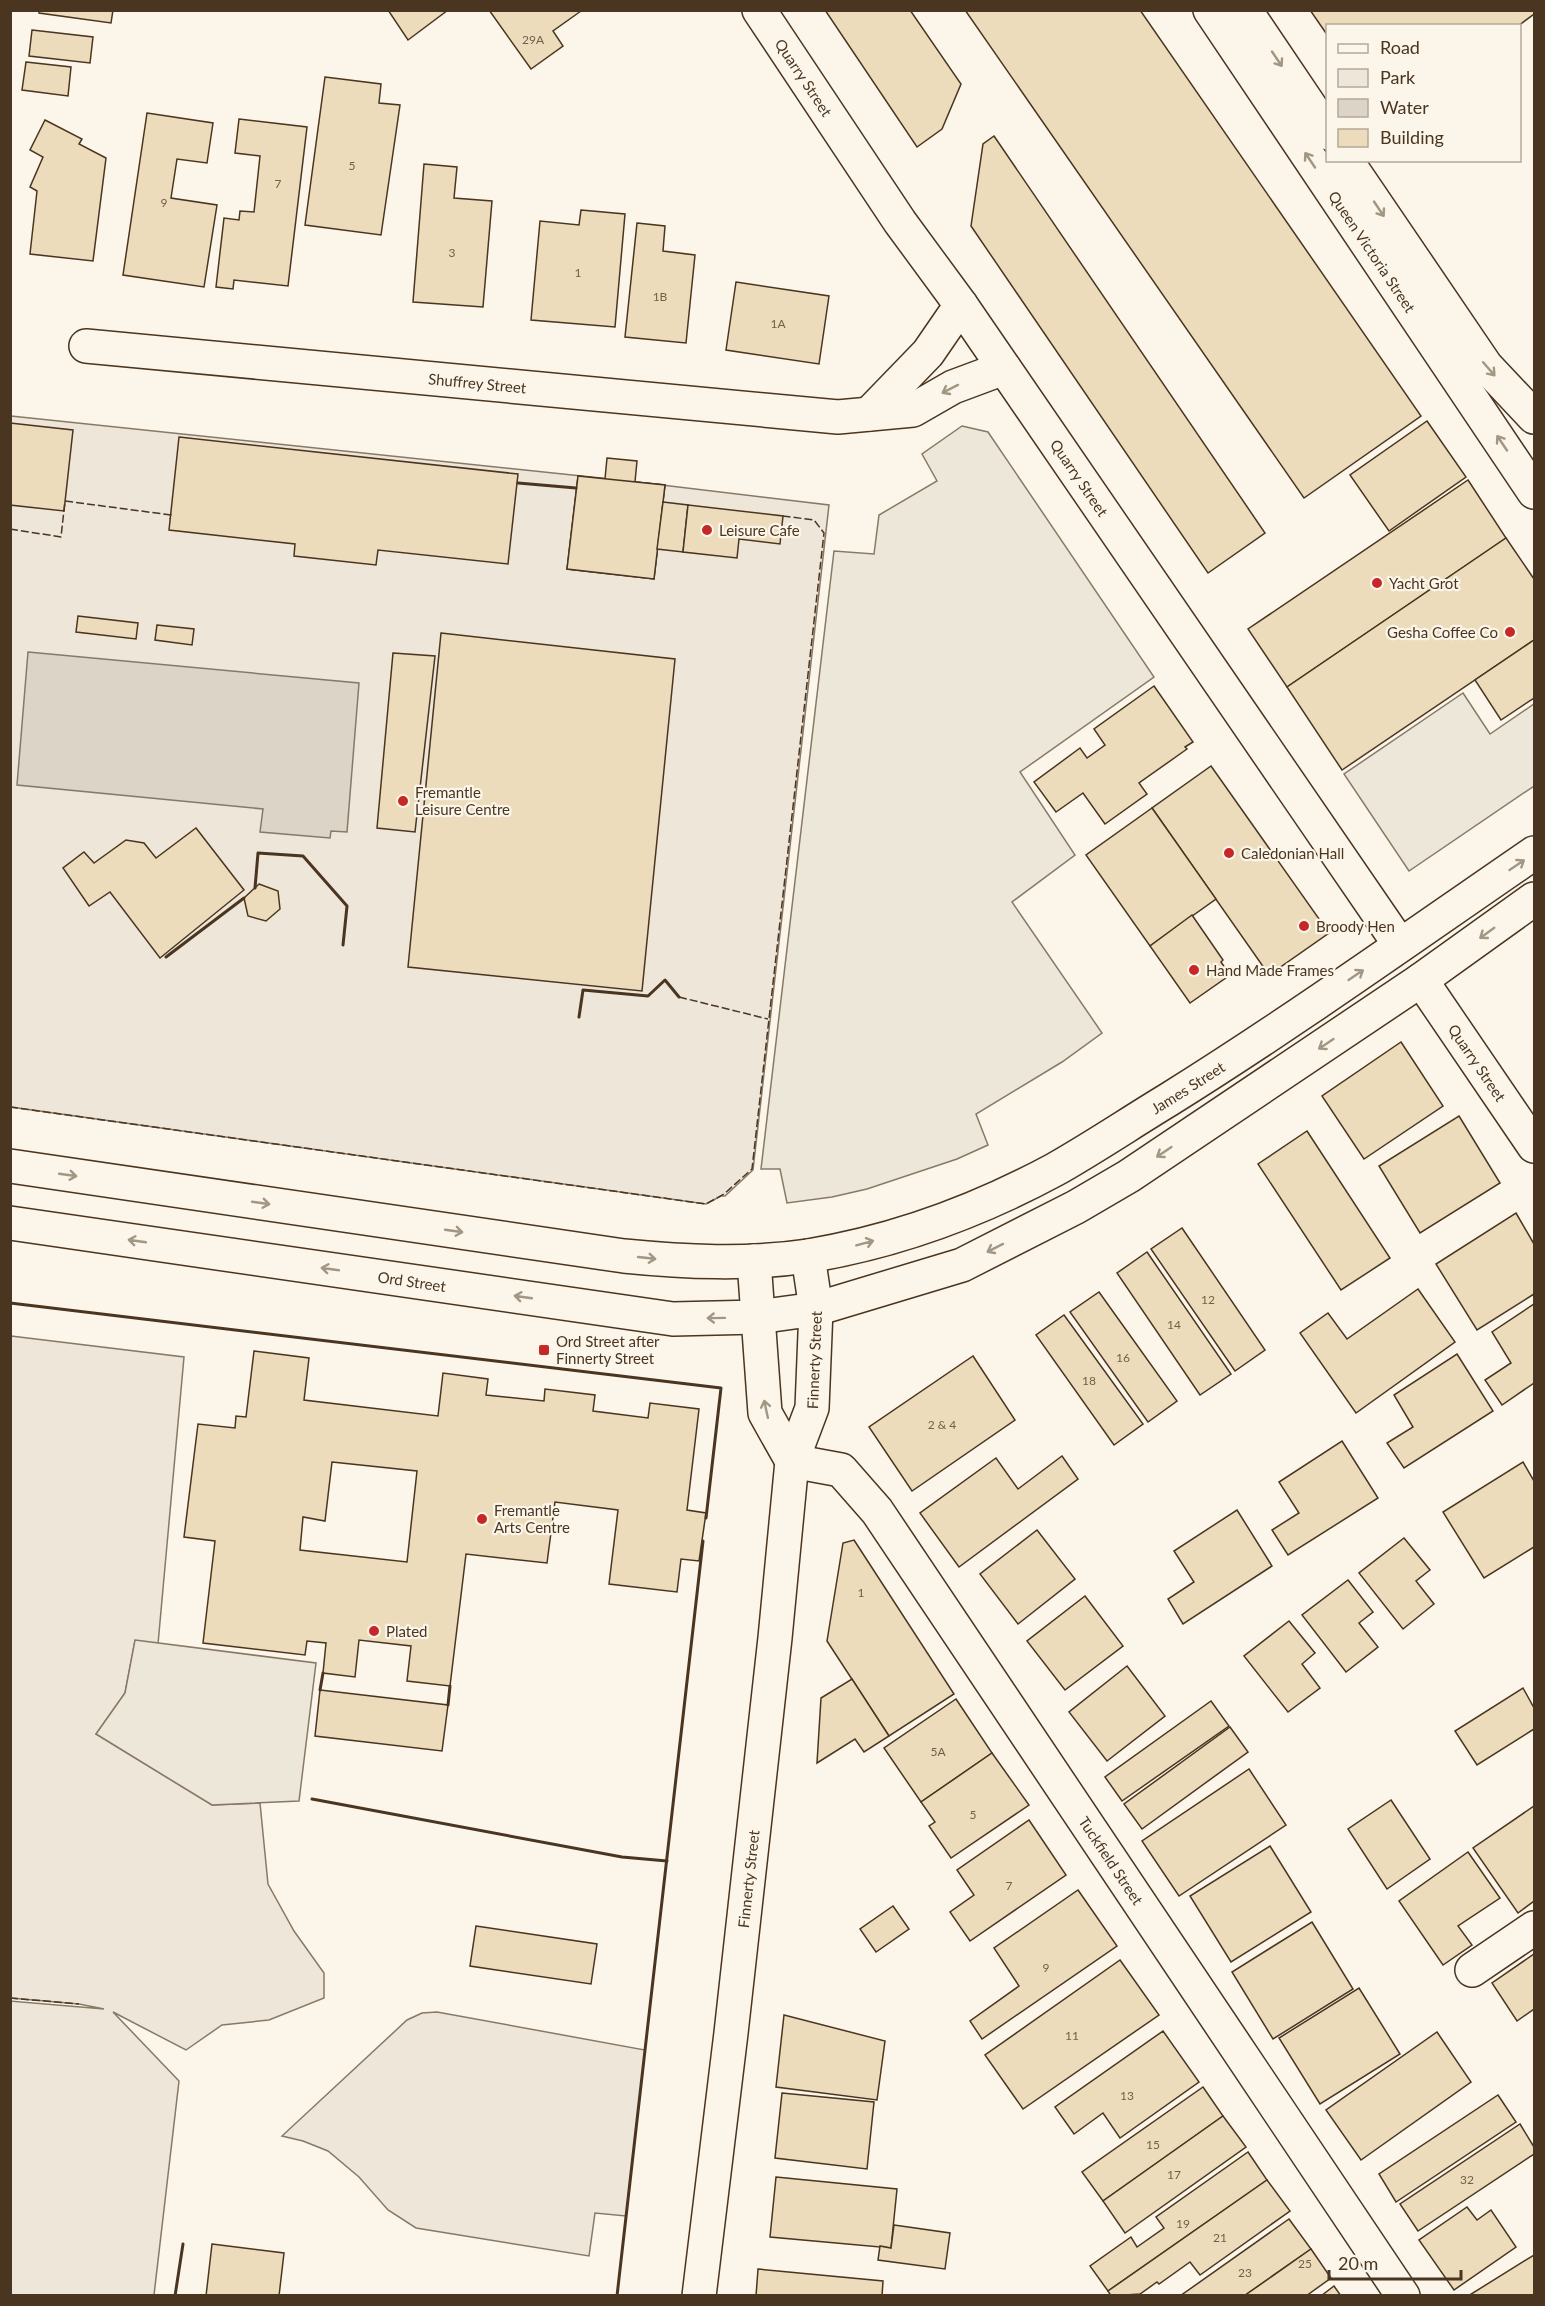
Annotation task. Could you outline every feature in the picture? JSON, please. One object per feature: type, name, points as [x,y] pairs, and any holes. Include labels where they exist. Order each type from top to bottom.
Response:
[{"type":"street","name":"Quarry Street","points":[[759,10],[900,222],[961,305],[1400,945]]},
{"type":"street","name":"Queen Victoria Street","points":[[1210,10],[1534,492]]},
{"type":"street","points":[[1245,10],[1326,130]]},
{"type":"street","name":"Queen Victoria Street","points":[[1347,162],[1486,366],[1534,417]]},
{"type":"street","points":[[869,414],[928,353],[961,305]]},
{"type":"street","name":"Shuffrey Street","points":[[86,346],[838,417],[913,410],[952,387],[1004,368]]},
{"type":"street","name":"James Street","points":[[808,1256],[866,1244],[962,1214],[1054,1169],[1220,1067],[1534,853]]},
{"type":"street","points":[[816,1309],[962,1265],[1129,1176],[1422,980],[1534,899]]},
{"type":"street","name":"Quarry Street","points":[[1422,980],[1534,1146]]},
{"type":"street","points":[[10,1166],[624,1256],[708,1262],[808,1256]]},
{"type":"street","name":"Ord Street","points":[[10,1223],[673,1319],[758,1317],[816,1309]]},
{"type":"street","name":"Finnerty Street","points":[[699,2295],[772,1673],[792,1461],[812,1408],[816,1309],[808,1256]]},
{"type":"street","points":[[754,1261],[765,1413],[792,1461]]},
{"type":"street","name":"Tuckfield Street","points":[[792,1461],[841,1470],[877,1511],[1403,2295]]},
{"type":"street","points":[[1472,1970],[1534,1928]]},
{"type":"green space","name":"Fremantle Leisure Centre","points":[[11,416],[620,480],[829,505],[753,1170],[725,1196],[706,1204],[11,1107]]},
{"type":"green space","points":[[11,1336],[184,1357],[158,1644],[135,1641],[125,1693],[96,1734],[212,1805],[260,1803],[268,1884],[294,1931],[324,1973],[324,1998],[269,2020],[222,2025],[186,2050],[113,2012],[179,2081],[154,2295],[11,2295],[10,2001],[104,2009],[79,2004],[11,1998]]},
{"type":"green space","points":[[437,2012],[645,2050],[626,2216],[595,2213],[589,2256],[416,2228],[388,2210],[359,2177],[328,2151],[282,2136],[407,2020],[422,2013]]},
{"type":"shaded area","points":[[962,426],[988,432],[1154,677],[1020,772],[1075,855],[1012,902],[1102,1033],[1062,1062],[976,1114],[988,1145],[957,1159],[867,1189],[832,1197],[787,1203],[780,1169],[761,1169],[834,551],[874,554],[879,515],[937,481],[922,454]]},
{"type":"shaded area","points":[[1463,693],[1490,734],[1534,704],[1534,786],[1409,871],[1344,774]]},
{"type":"shaded area","points":[[135,1640],[316,1663],[299,1801],[212,1805],[96,1734],[125,1693]]},
{"type":"water","points":[[28,652],[359,683],[347,832],[331,831],[330,838],[260,832],[263,809],[17,785]]},
{"type":"building","points":[[39,10],[113,10],[111,23],[39,13]]},
{"type":"building","points":[[388,10],[448,10],[408,40]]},
{"type":"building","points":[[489,10],[581,11],[553,31],[563,46],[531,69]]},
{"type":"building","points":[[825,10],[910,10],[961,84],[942,129],[917,147]]},
{"type":"building","points":[[965,10],[1140,10],[1421,416],[1304,498]]},
{"type":"building","points":[[1310,10],[1534,10],[1534,14],[1521,24],[1326,24],[1326,33]]},
{"type":"building","points":[[32,30],[93,37],[90,63],[29,56]]},
{"type":"building","points":[[26,62],[71,67],[68,96],[22,90]]},
{"type":"building","points":[[325,77],[381,84],[379,103],[400,105],[381,235],[305,225]]},
{"type":"building","points":[[147,113],[213,123],[207,163],[177,159],[171,198],[217,205],[204,287],[123,275]]},
{"type":"building","points":[[239,119],[307,127],[288,286],[234,280],[233,289],[216,287],[224,218],[239,220],[240,211],[254,212],[260,156],[235,153]]},
{"type":"building","points":[[45,120],[82,139],[79,144],[106,158],[93,261],[30,254],[37,191],[30,187],[43,157],[30,150]]},
{"type":"building","points":[[994,136],[1265,533],[1208,573],[971,226],[983,144]]},
{"type":"building","points":[[424,164],[457,167],[454,198],[492,201],[483,307],[413,302]]},
{"type":"building","points":[[581,210],[625,214],[615,327],[531,320],[540,221],[579,225]]},
{"type":"building","points":[[637,223],[665,226],[663,251],[695,255],[686,343],[625,337]]},
{"type":"building","points":[[736,282],[829,296],[819,364],[726,350]]},
{"type":"building","points":[[1427,421],[1466,477],[1389,531],[1350,475]]},
{"type":"building","points":[[10,423],[73,430],[64,511],[10,505]]},
{"type":"building","points":[[179,437],[518,474],[508,564],[378,550],[376,565],[294,556],[295,544],[169,530]]},
{"type":"building","points":[[607,458],[637,461],[635,482],[665,485],[654,579],[567,569],[578,476],[605,479]]},
{"type":"building","points":[[578,476],[665,485],[654,579],[567,569]]},
{"type":"building","name":"Yacht Grot","points":[[1468,480],[1506,538],[1287,687],[1248,629]]},
{"type":"building","points":[[663,502],[688,505],[683,552],[657,549]]},
{"type":"building","points":[[688,505],[783,516],[780,544],[739,539],[737,558],[683,552]]},
{"type":"building","points":[[1506,538],[1534,579],[1534,640],[1342,770],[1287,687]]},
{"type":"building","points":[[78,616],[138,623],[136,639],[76,632]]},
{"type":"building","points":[[157,625],[194,629],[192,645],[155,640]]},
{"type":"building","points":[[441,633],[675,659],[642,991],[408,967]]},
{"type":"building","points":[[1534,640],[1534,698],[1501,720],[1475,680]]},
{"type":"building","points":[[393,653],[435,656],[415,832],[377,828]]},
{"type":"building","points":[[1154,686],[1193,742],[1185,747],[1187,749],[1139,783],[1147,794],[1105,824],[1083,793],[1056,812],[1034,782],[1080,748],[1087,758],[1105,745],[1094,729]]},
{"type":"building","name":"Caledonian Hall","points":[[1211,766],[1329,933],[1269,975],[1152,808]]},
{"type":"building","points":[[1152,808],[1216,899],[1150,946],[1086,855]]},
{"type":"building","points":[[196,828],[244,890],[160,958],[110,892],[89,906],[63,868],[84,852],[94,863],[126,840],[144,843],[156,858]]},
{"type":"building","points":[[259,884],[278,891],[280,909],[266,921],[248,916],[244,898]]},
{"type":"building","points":[[1192,915],[1223,960],[1221,962],[1230,975],[1190,1003],[1150,946]]},
{"type":"building","points":[[1401,1042],[1443,1106],[1364,1159],[1322,1096]]},
{"type":"building","points":[[1459,1116],[1500,1183],[1420,1233],[1379,1166]]},
{"type":"building","points":[[1307,1131],[1390,1258],[1341,1290],[1258,1164]]},
{"type":"building","points":[[1516,1213],[1534,1244],[1534,1294],[1477,1330],[1436,1264]]},
{"type":"building","points":[[1182,1228],[1265,1350],[1235,1371],[1151,1249]]},
{"type":"building","points":[[1147,1252],[1231,1374],[1200,1395],[1117,1273]]},
{"type":"building","points":[[1418,1289],[1455,1342],[1356,1413],[1300,1333],[1328,1313],[1347,1339]]},
{"type":"building","points":[[1099,1292],[1177,1401],[1148,1422],[1070,1312]]},
{"type":"building","points":[[1534,1304],[1534,1383],[1502,1405],[1485,1380],[1511,1363],[1492,1332]]},
{"type":"building","points":[[1064,1315],[1143,1424],[1114,1445],[1036,1335]]},
{"type":"building","name":"Fremantle Arts Centre","points":[[254,1351],[309,1358],[304,1400],[438,1416],[443,1373],[488,1379],[486,1395],[544,1401],[545,1389],[595,1395],[593,1411],[648,1418],[650,1403],[699,1409],[687,1510],[706,1513],[699,1561],[681,1559],[677,1592],[609,1584],[618,1510],[555,1502],[547,1563],[466,1554],[450,1686],[407,1681],[411,1646],[359,1640],[355,1677],[323,1673],[326,1643],[307,1641],[305,1655],[203,1643],[215,1541],[184,1537],[198,1424],[235,1428],[236,1416],[246,1417]],"holes":[[[332,1462],[417,1471],[407,1562],[300,1550],[303,1517],[325,1521]]]},
{"type":"building","points":[[1457,1354],[1493,1411],[1404,1468],[1387,1443],[1413,1427],[1394,1395]]},
{"type":"building","points":[[973,1356],[1015,1420],[912,1491],[869,1427]]},
{"type":"building","points":[[1342,1441],[1378,1498],[1288,1555],[1272,1530],[1299,1513],[1279,1482]]},
{"type":"building","points":[[1062,1456],[1078,1479],[959,1567],[920,1513],[996,1458],[1018,1489]]},
{"type":"building","points":[[1523,1462],[1534,1481],[1534,1547],[1484,1578],[1443,1512]]},
{"type":"building","points":[[1237,1510],[1272,1566],[1183,1624],[1168,1599],[1194,1582],[1174,1551]]},
{"type":"building","points":[[1037,1530],[1075,1579],[1018,1624],[980,1574]]},
{"type":"building","points":[[1404,1538],[1430,1570],[1416,1581],[1434,1604],[1403,1629],[1359,1573]]},
{"type":"building","points":[[854,1540],[954,1694],[889,1736],[827,1641],[843,1543]]},
{"type":"building","points":[[1348,1580],[1373,1612],[1359,1623],[1378,1647],[1346,1672],[1302,1615]]},
{"type":"building","points":[[1085,1596],[1123,1646],[1065,1690],[1027,1641]]},
{"type":"building","points":[[1289,1621],[1315,1653],[1302,1664],[1320,1688],[1288,1712],[1244,1656]]},
{"type":"building","points":[[1127,1666],[1165,1716],[1107,1761],[1069,1712]]},
{"type":"building","points":[[852,1679],[889,1736],[864,1752],[855,1739],[817,1763],[821,1698]]},
{"type":"building","points":[[1523,1688],[1534,1708],[1534,1729],[1477,1765],[1455,1731]]},
{"type":"building","points":[[320,1690],[448,1705],[442,1751],[315,1736]]},
{"type":"building","points":[[956,1699],[992,1753],[921,1802],[884,1748]]},
{"type":"building","points":[[1211,1701],[1229,1726],[1122,1801],[1105,1777]]},
{"type":"building","points":[[1230,1727],[1248,1752],[1142,1829],[1124,1804]]},
{"type":"building","points":[[992,1753],[1029,1805],[951,1858],[929,1826],[935,1822],[921,1802]]},
{"type":"building","points":[[1249,1769],[1286,1825],[1179,1896],[1142,1841]]},
{"type":"building","points":[[1391,1800],[1430,1859],[1387,1889],[1348,1829]]},
{"type":"building","points":[[1534,1806],[1534,1901],[1518,1913],[1473,1848]]},
{"type":"building","points":[[1029,1820],[1066,1875],[970,1941],[950,1912],[974,1895],[957,1870]]},
{"type":"building","points":[[1270,1846],[1311,1912],[1231,1962],[1190,1896]]},
{"type":"building","points":[[1468,1852],[1500,1898],[1458,1926],[1472,1945],[1443,1965],[1399,1901]]},
{"type":"building","points":[[1078,1890],[1117,1946],[982,2039],[970,2021],[1019,1986],[994,1948]]},
{"type":"building","points":[[893,1906],[909,1929],[876,1952],[860,1929]]},
{"type":"building","points":[[1312,1922],[1353,1989],[1273,2039],[1232,1972]]},
{"type":"building","points":[[476,1926],[597,1944],[591,1984],[470,1966]]},
{"type":"building","points":[[1534,1954],[1534,2009],[1517,2021],[1492,1983]]},
{"type":"building","points":[[1120,1960],[1159,2015],[1023,2109],[985,2055]]},
{"type":"building","points":[[1359,1988],[1400,2054],[1320,2104],[1279,2038]]},
{"type":"building","points":[[784,2015],[885,2041],[877,2100],[776,2087]]},
{"type":"building","points":[[1163,2031],[1199,2082],[1120,2138],[1103,2113],[1074,2134],[1055,2107]]},
{"type":"building","points":[[1437,2032],[1471,2082],[1361,2160],[1326,2110]]},
{"type":"building","points":[[1203,2087],[1223,2116],[1103,2201],[1082,2172]]},
{"type":"building","points":[[782,2093],[874,2102],[867,2169],[775,2158]]},
{"type":"building","points":[[1498,2095],[1516,2122],[1396,2202],[1379,2174]]},
{"type":"building","points":[[1223,2116],[1246,2147],[1125,2233],[1103,2201]]},
{"type":"building","points":[[1520,2124],[1534,2147],[1534,2154],[1418,2231],[1400,2204]]},
{"type":"building","points":[[1248,2152],[1267,2180],[1108,2291],[1090,2266],[1131,2237],[1137,2247],[1164,2228],[1156,2217]]},
{"type":"building","points":[[776,2177],[897,2189],[891,2248],[770,2237]]},
{"type":"building","points":[[1267,2180],[1290,2211],[1200,2275],[1190,2262],[1159,2284],[1157,2282],[1140,2294],[1111,2296],[1108,2291]]},
{"type":"building","points":[[1467,2207],[1477,2220],[1491,2210],[1516,2247],[1454,2290],[1419,2240]]},
{"type":"building","points":[[1289,2219],[1311,2249],[1244,2296],[1180,2296]]},
{"type":"building","points":[[894,2225],[950,2233],[945,2269],[878,2260],[880,2246],[891,2248]]},
{"type":"building","points":[[212,2244],[284,2253],[279,2296],[206,2296]]},
{"type":"building","points":[[1311,2249],[1331,2278],[1306,2296],[1244,2296]]},
{"type":"building","points":[[1534,2255],[1534,2296],[1468,2296]]},
{"type":"building","points":[[758,2269],[883,2281],[882,2296],[756,2296]]},
{"type":"building","points":[[1334,2286],[1341,2296],[1321,2296]]},
{"type":"fence","points":[[10,529],[61,537],[65,501],[171,515],[170,519]]},
{"type":"fence","points":[[10,1107],[706,1204],[724,1194],[752,1169],[824,533],[814,520],[783,516]]},
{"type":"fence","points":[[679,997],[768,1019]]},
{"type":"fence","points":[[10,1998],[79,2004]]},
{"type":"wall","points":[[518,483],[576,488]]},
{"type":"wall","points":[[255,888],[258,853],[303,856],[347,906],[343,945]]},
{"type":"wall","points":[[166,957],[244,898]]},
{"type":"wall","points":[[579,1017],[583,990],[648,996],[665,980],[679,997]]},
{"type":"wall","points":[[10,1303],[721,1388],[706,1518]]},
{"type":"wall","points":[[617,2296],[703,1541]]},
{"type":"wall","points":[[320,1690],[323,1673]]},
{"type":"wall","points":[[448,1705],[450,1686]]},
{"type":"wall","points":[[312,1799],[622,1857],[667,1861]]},
{"type":"wall","points":[[175,2296],[183,2244]]},
{"type":"place","name":"Leisure Cafe","points":[[707,530]]},
{"type":"place","name":"Yacht Grot","points":[[1377,583]]},
{"type":"place","name":"Gesha Coffee Co","points":[[1510,632]]},
{"type":"place","name":"Fremantle Leisure Centre","points":[[403,801]]},
{"type":"place","name":"Caledonian Hall","points":[[1229,853]]},
{"type":"place","name":"Broody Hen","points":[[1304,926]]},
{"type":"place","name":"Hand Made Frames","points":[[1194,970]]},
{"type":"place","name":"Ord Street after Finnerty Street","points":[[544,1350]]},
{"type":"place","name":"Fremantle Arts Centre","points":[[482,1519]]},
{"type":"place","name":"Plated","points":[[374,1631]]}]
